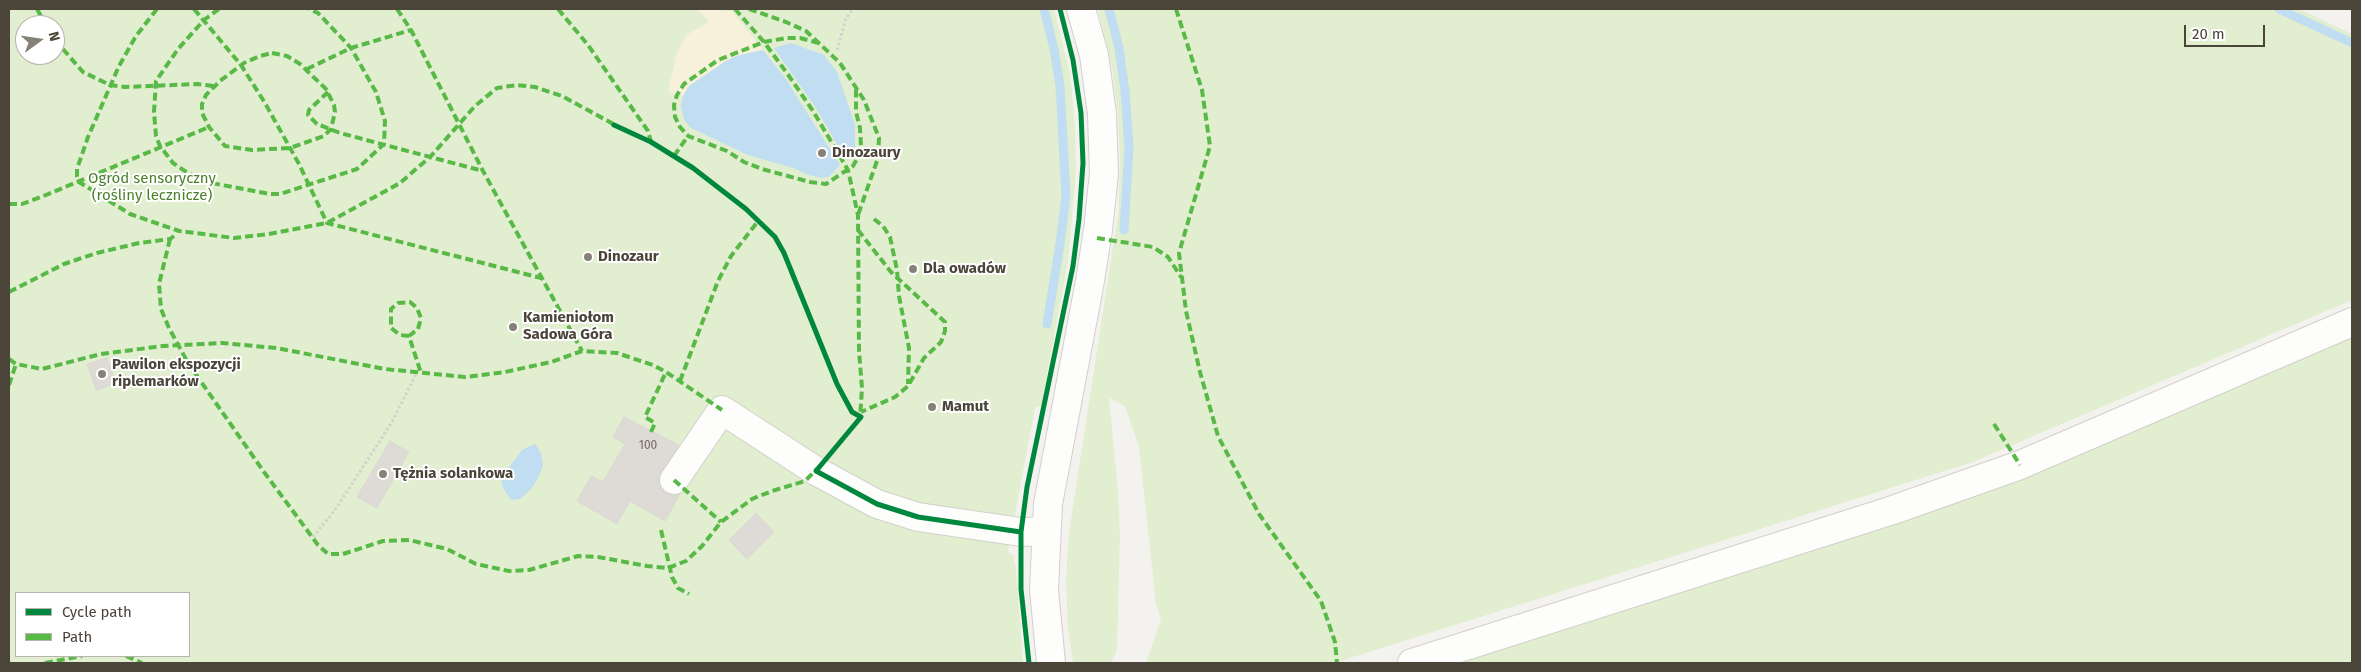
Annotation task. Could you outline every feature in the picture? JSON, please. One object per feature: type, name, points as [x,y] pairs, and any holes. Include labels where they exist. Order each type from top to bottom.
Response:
[{"type":"lane","points":[[1051,663],[1044,590],[1048,504],[1090,281],[1104,173],[1102,114],[1094,55],[1081,9]]},
{"type":"lane","points":[[1412,663],[1893,510],[2020,465],[2352,322]]},
{"type":"lane","points":[[674,480],[722,410],[816,470],[877,504],[918,517],[1020,532],[1046,531]]},
{"type":"path","points":[[837,50],[846,18],[853,9]]},
{"type":"path","points":[[313,537],[334,510],[392,422],[416,372]]},
{"type":"green space","name":"Kamieniołom Sadowa Góra","points":[[9,9],[1054,9],[1070,74],[1075,124],[1076,172],[1068,262],[1041,406],[1035,408],[1008,552],[1013,555],[1016,568],[1023,663],[9,663]]},
{"type":"green space","points":[[1098,9],[2299,9],[2352,34],[2352,300],[1973,462],[1334,663],[1146,663],[1161,619],[1156,604],[1139,447],[1125,406],[1109,398],[1118,490],[1120,536],[1117,650],[1111,663],[1073,663],[1068,628],[1066,581],[1069,533],[1118,214],[1120,161],[1118,115],[1112,68]]},
{"type":"green space","points":[[2352,334],[2352,663],[1454,663]]},
{"type":"sand","points":[[697,9],[732,11],[763,50],[736,56],[726,61],[689,86],[683,96],[668,92],[676,55],[686,35],[709,22]]},
{"type":"water","points":[[791,43],[824,55],[837,72],[855,125],[855,149],[853,155],[846,160],[816,108],[774,48]]},
{"type":"water","points":[[763,50],[785,78],[840,165],[830,176],[822,178],[809,175],[793,168],[748,155],[691,128],[684,120],[681,106],[683,96],[689,86],[736,56]]},
{"type":"water","points":[[535,444],[541,453],[543,466],[537,480],[531,489],[520,499],[511,500],[503,488],[501,478],[522,450]]},
{"type":"building","name":"Pawilon ekspozycji riplemarków","points":[[107,358],[116,384],[96,390],[87,364]]},
{"type":"building","points":[[624,417],[679,445],[659,478],[660,486],[665,493],[672,495],[680,494],[665,521],[630,501],[617,524],[577,501],[591,476],[603,482],[625,444],[613,437]]},
{"type":"building","name":"Tężnia solankowa","points":[[390,441],[409,452],[377,508],[357,497]]},
{"type":"building","points":[[756,513],[774,532],[747,559],[729,540]]},
{"type":"waterway","points":[[1044,9],[1054,49],[1060,86],[1066,196],[1047,324]]},
{"type":"waterway","points":[[1109,9],[1119,48],[1125,91],[1129,147],[1124,230]]},
{"type":"waterway","points":[[2279,9],[2352,43]]},
{"type":"marked path","points":[[37,9],[40,15]]},
{"type":"marked path","points":[[157,9],[136,36],[119,66],[88,137],[77,169],[77,176],[79,182],[130,214],[179,231],[234,238],[269,234],[327,223],[400,183],[431,156],[475,106],[497,88],[517,85],[535,87],[562,96],[617,126]]},
{"type":"marked path","points":[[194,9],[241,65],[265,103],[299,164],[327,223],[541,278]]},
{"type":"marked path","points":[[219,9],[204,20],[178,49],[156,81],[154,112],[156,136],[160,146],[173,163],[188,173],[206,182],[270,194],[280,194],[357,169],[384,144],[385,121],[376,92],[351,48],[318,13],[309,9]]},
{"type":"marked path","points":[[397,9],[411,30],[483,171],[582,351]]},
{"type":"marked path","points":[[558,9],[588,45],[648,131],[651,142]]},
{"type":"marked path","points":[[735,9],[764,42],[789,76],[813,111],[848,170],[858,215],[859,351],[862,388],[860,419]]},
{"type":"marked path","points":[[749,9],[806,31],[840,63],[864,100],[879,138],[878,158],[858,215]]},
{"type":"marked path","points":[[1176,9],[1202,90],[1210,146],[1179,253],[1186,311],[1200,372],[1218,436],[1259,514],[1321,601],[1335,642],[1337,663]]},
{"type":"marked path","points":[[307,69],[351,48],[411,30]]},
{"type":"marked path","points":[[819,43],[800,38],[786,38],[764,42],[718,60],[684,84],[677,95],[674,105],[675,117],[680,127],[688,136],[727,151],[744,162],[810,182],[826,184],[853,166],[857,159],[861,146],[860,128],[856,112],[856,89]]},
{"type":"marked path","points":[[65,51],[83,72],[110,85],[125,87],[197,84],[214,86]]},
{"type":"marked path","points":[[272,53],[287,56],[300,64],[326,89],[334,105],[335,112],[331,129],[324,136],[290,148],[252,150],[225,146],[209,127],[202,113],[202,104],[206,95],[220,81],[244,63],[272,53]]},
{"type":"marked path","points":[[328,92],[309,110],[308,115],[317,124],[340,133],[483,171]]},
{"type":"marked path","points":[[9,204],[22,204],[46,195],[209,127]]},
{"type":"marked path","points":[[674,156],[688,136]]},
{"type":"marked path","points":[[874,219],[883,226],[890,237],[897,270],[899,296],[909,348],[908,384]]},
{"type":"marked path","points":[[680,381],[718,281],[731,256],[759,220]]},
{"type":"marked path","points":[[858,230],[891,272],[945,322],[945,331],[941,342],[924,358],[908,386],[895,397],[861,412]]},
{"type":"marked path","points":[[9,292],[64,264],[97,253],[139,243],[170,239],[174,236]]},
{"type":"marked path","points":[[1097,238],[1153,247],[1168,257],[1181,277]]},
{"type":"marked path","points":[[170,239],[159,284],[161,309],[169,328],[188,363],[264,472],[318,545],[328,554],[343,554],[383,541],[409,540],[447,549],[476,564],[509,571],[529,570],[578,556],[598,557],[668,568],[686,561],[702,546],[721,522],[752,499],[805,481],[818,468]]},
{"type":"marked path","points":[[409,336],[400,335],[391,328],[391,309],[398,303],[410,302],[417,308],[421,318],[418,329],[409,336],[421,373]]},
{"type":"marked path","points":[[9,359],[16,364],[42,369],[101,354],[163,346],[222,343],[276,348],[385,369],[465,377],[505,372],[551,362],[582,351],[617,353],[653,365],[666,372],[722,410]]},
{"type":"marked path","points":[[9,385],[16,364]]},
{"type":"marked path","points":[[651,432],[655,423],[645,417],[666,372]]},
{"type":"marked path","points":[[1994,424],[2020,465]]},
{"type":"marked path","points":[[674,480],[721,522]]},
{"type":"marked path","points":[[661,530],[672,577],[678,588],[689,594]]},
{"type":"marked path","points":[[45,663],[77,657]]},
{"type":"marked path","points":[[128,657],[142,663]]},
{"type":"cycle path","points":[[1029,663],[1021,589],[1021,532],[1027,487],[1073,266],[1083,163],[1081,113],[1073,60],[1060,9]]},
{"type":"cycle path","points":[[614,125],[651,142],[693,168],[746,209],[775,237],[784,253],[837,384],[852,412],[861,417],[816,471],[877,504],[918,517],[1021,532]]},
{"type":"place","name":"Dinozaury","points":[[822,153]]},
{"type":"place","name":"Dinozaur","points":[[588,257]]},
{"type":"place","name":"Dla owadów","points":[[913,269]]},
{"type":"place","name":"Kamieniołom Sadowa Góra","points":[[513,327]]},
{"type":"place","name":"Pawilon ekspozycji riplemarków","points":[[102,374]]},
{"type":"place","name":"Mamut","points":[[932,407]]},
{"type":"place","name":"Tężnia solankowa","points":[[383,474]]},
{"type":"park label","name":"Ogród sensoryczny (rośliny lecznicze)","points":[[152,188]]}]
